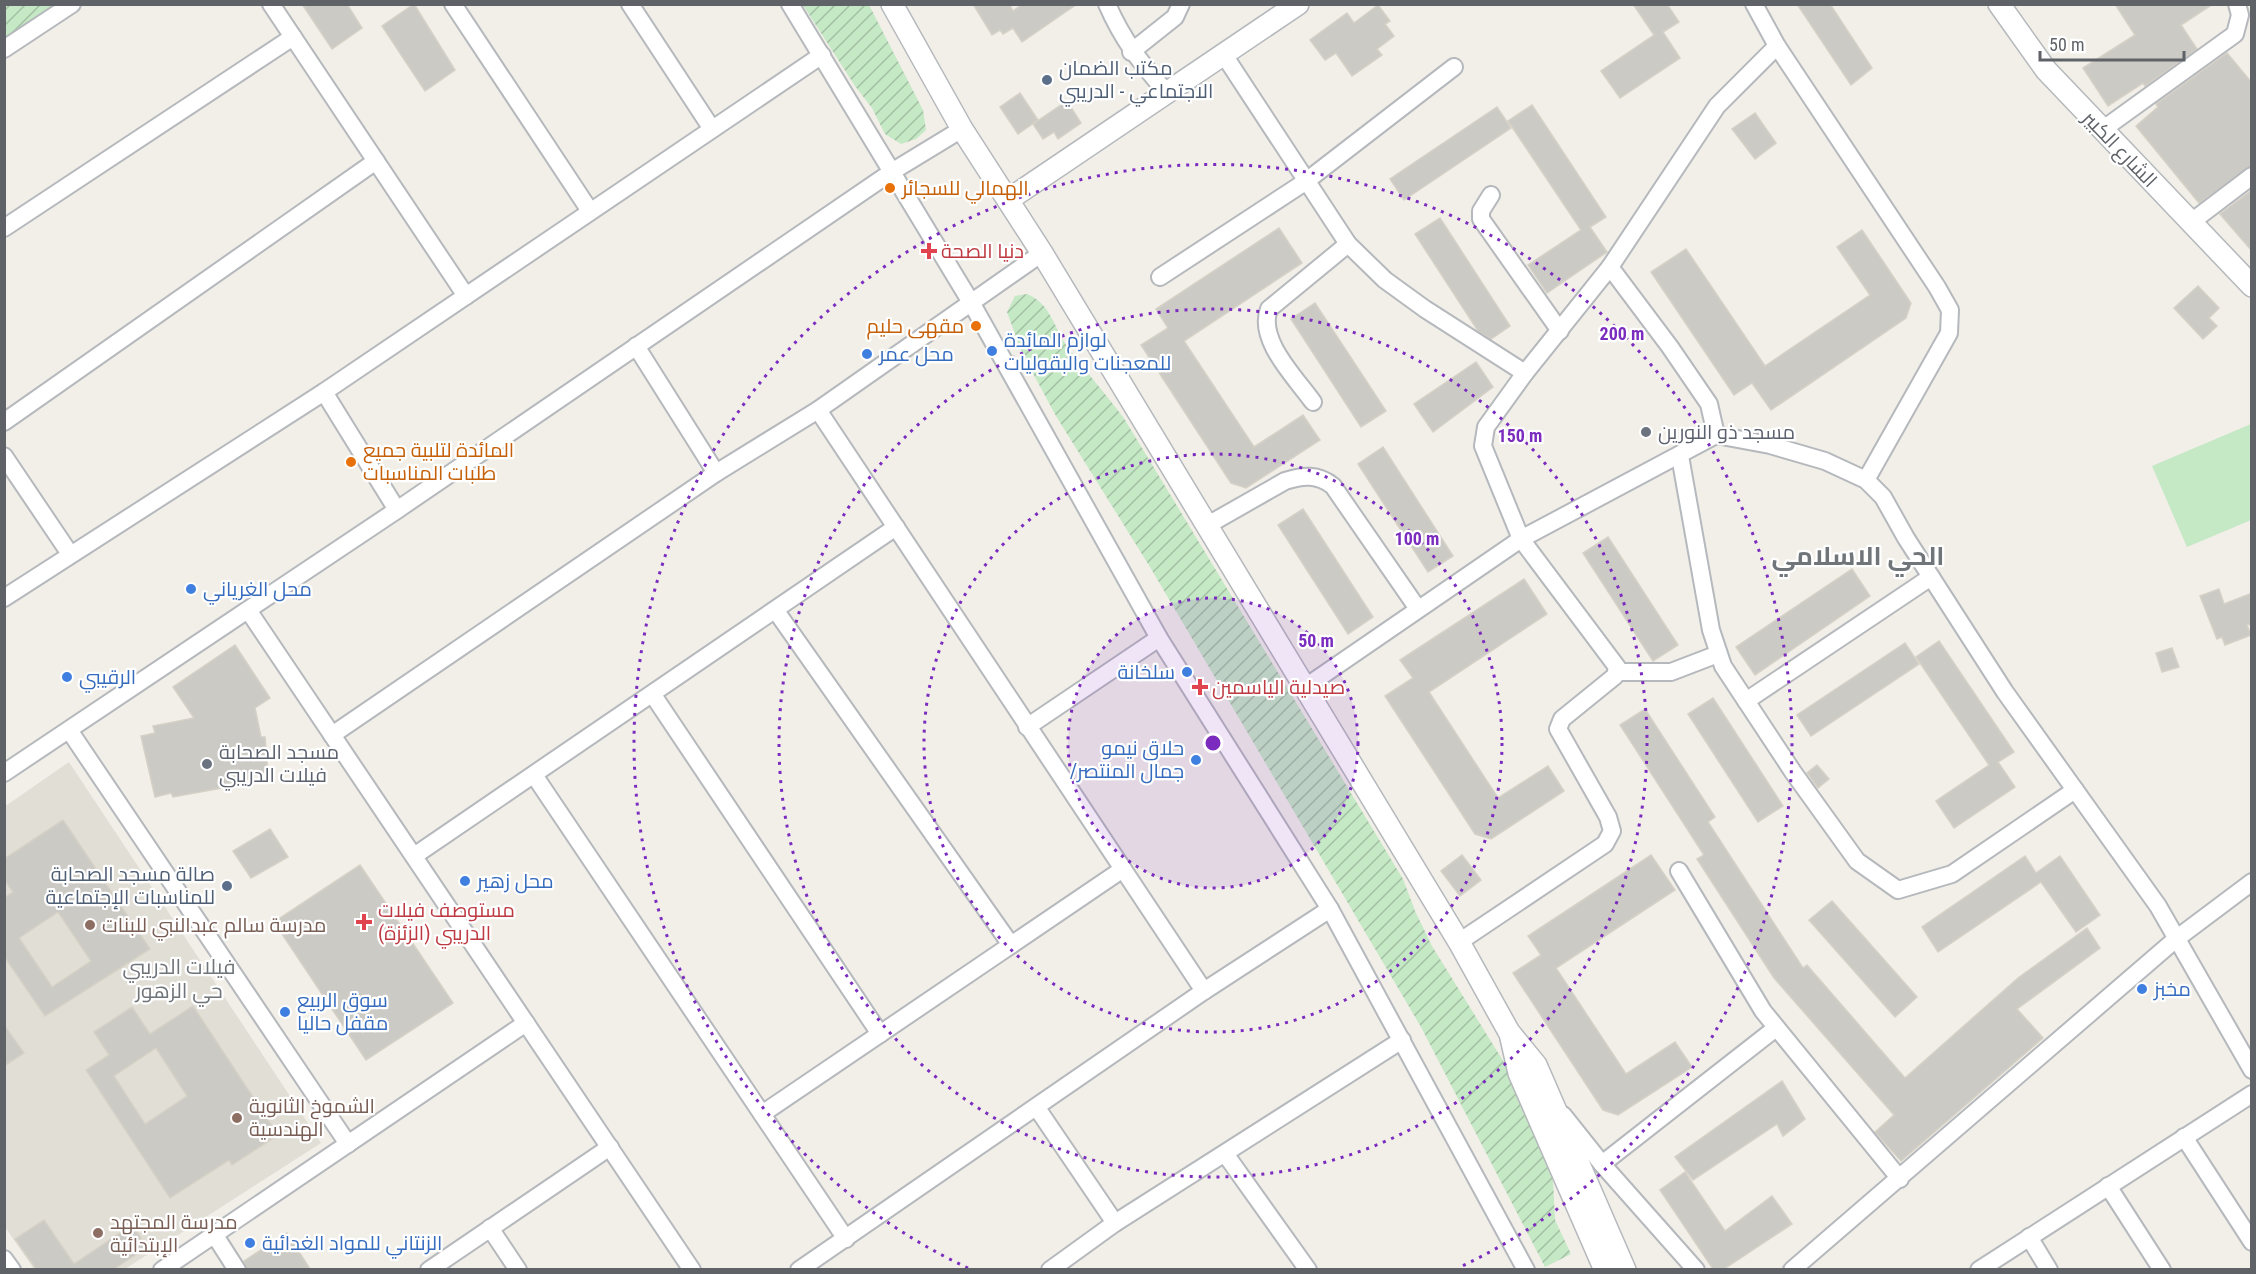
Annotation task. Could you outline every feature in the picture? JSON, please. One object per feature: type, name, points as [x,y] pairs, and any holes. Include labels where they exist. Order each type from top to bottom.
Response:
[{"type":"street","points":[[4,50],[72,4]]},
{"type":"street","points":[[271,4],[466,296]]},
{"type":"street","points":[[453,4],[590,212]]},
{"type":"street","points":[[630,4],[712,129]]},
{"type":"street","points":[[790,4],[972,304],[1160,638],[1330,909],[1526,1269]]},
{"type":"street","points":[[892,4],[962,129],[1042,253],[1460,942],[1509,1032],[1536,1065],[1625,1269]]},
{"type":"street","points":[[1107,4],[1120,36],[1167,93]]},
{"type":"street","points":[[1131,52],[1175,17],[1181,4]]},
{"type":"street","points":[[1008,200],[1298,4]]},
{"type":"street","points":[[1754,4],[1777,46],[1932,279],[1950,310],[1949,333],[1866,480]]},
{"type":"street","name":"الشارع الكبير","points":[[1999,4],[2046,70],[2252,286]]},
{"type":"street","points":[[2102,130],[2235,34],[2240,15],[2237,4]]},
{"type":"street","points":[[4,228],[293,38]]},
{"type":"street","points":[[1617,672],[1615,662],[1521,539],[1483,446],[1486,427],[1525,373],[1610,267],[1717,106],[1777,46]]},
{"type":"street","points":[[4,598],[324,392],[822,54]]},
{"type":"street","points":[[1224,55],[1305,182],[1348,244],[1385,280],[1525,373]]},
{"type":"street","points":[[1160,277],[1305,182],[1454,67]]},
{"type":"street","points":[[4,773],[397,510],[893,171],[962,129]]},
{"type":"street","points":[[4,422],[376,161]]},
{"type":"street","points":[[2190,223],[2252,176]]},
{"type":"street","points":[[1491,195],[1481,211],[1481,219],[1560,331]]},
{"type":"street","points":[[1313,402],[1273,345],[1266,330],[1265,319],[1269,309],[1348,244]]},
{"type":"street","points":[[332,735],[716,473],[818,410],[1042,253]]},
{"type":"street","points":[[1610,267],[1709,404],[1716,435]]},
{"type":"street","points":[[636,346],[716,473]]},
{"type":"street","points":[[324,392],[397,510]]},
{"type":"street","points":[[818,410],[1204,991]]},
{"type":"street","points":[[1304,688],[1521,539],[1716,435],[1770,444],[1825,461],[1866,480],[1883,497],[2005,692],[2130,866],[2176,939],[2252,1070]]},
{"type":"street","points":[[4,456],[70,554]]},
{"type":"street","points":[[1680,456],[1711,630],[1723,666],[1857,861],[1898,890],[1952,874],[2075,790]]},
{"type":"street","points":[[1206,526],[1284,481],[1299,477],[1323,478],[1334,486],[1418,609]]},
{"type":"street","points":[[414,856],[896,527]]},
{"type":"street","points":[[1746,701],[1931,577]]},
{"type":"street","points":[[248,610],[692,1269]]},
{"type":"street","points":[[776,611],[1011,945]]},
{"type":"street","points":[[1028,727],[1160,638]]},
{"type":"street","points":[[1460,942],[1605,844],[1611,831],[1608,817],[1558,729],[1562,719],[1617,672],[1671,672],[1718,654]]},
{"type":"street","points":[[653,695],[880,1034]]},
{"type":"street","points":[[69,730],[348,1144]]},
{"type":"street","points":[[534,776],[846,1239]]},
{"type":"street","points":[[762,1114],[1123,869]]},
{"type":"street","points":[[1679,871],[1776,1028],[1900,1179]]},
{"type":"street","points":[[1792,1269],[1900,1179],[2176,939],[2252,882]]},
{"type":"street","points":[[799,1269],[1037,1108],[1204,991],[1330,909]]},
{"type":"street","points":[[162,1269],[526,1023]]},
{"type":"street","points":[[1602,1164],[1776,1028]]},
{"type":"street","points":[[1509,1032],[1519,1073],[1605,1269]]},
{"type":"street","points":[[1050,1269],[1115,1223],[1226,1155],[1402,1040]]},
{"type":"street","points":[[1980,1269],[2252,1094]]},
{"type":"street","points":[[1555,1105],[1602,1164],[1696,1269]]},
{"type":"street","points":[[1037,1108],[1115,1223]]},
{"type":"street","points":[[2184,1137],[2252,1242]]},
{"type":"street","points":[[429,1269],[610,1147]]},
{"type":"street","points":[[1226,1155],[1308,1269]]},
{"type":"street","points":[[2108,1186],[2162,1269]]},
{"type":"street","points":[[490,1228],[518,1269]]},
{"type":"street","points":[[214,1234],[237,1269]]},
{"type":"street","points":[[2029,1237],[2049,1269]]},
{"type":"street","points":[[4,1259],[12,1269]]},
{"type":"shaded area","points":[[69,762],[321,1143],[125,1269],[34,1269],[5,1227],[4,807]]},
{"type":"green space","points":[[5,5],[59,5],[5,40]]},
{"type":"green space","points":[[803,5],[869,5],[923,110],[926,130],[916,139],[901,144],[885,134],[872,108],[855,86]]},
{"type":"green space","points":[[1027,294],[1042,304],[1069,349],[1125,420],[1403,879],[1432,946],[1505,1064],[1553,1180],[1555,1220],[1571,1254],[1545,1267],[1421,1027],[1150,567],[1056,416],[1022,353],[1007,312],[1015,296]]},
{"type":"green space","points":[[2251,424],[2251,520],[2187,547],[2152,466]]},
{"type":"building","points":[[302,4],[347,4],[362,28],[332,49]]},
{"type":"building","points":[[414,4],[455,70],[425,91],[382,26]]},
{"type":"building","points":[[973,4],[1009,4],[1013,11],[1023,4],[1077,4],[1022,42],[1013,28],[1003,34],[1000,30],[992,35]]},
{"type":"building","points":[[1633,4],[1667,4],[1679,22],[1663,32],[1680,58],[1620,98],[1601,71],[1654,35]]},
{"type":"building","points":[[1797,4],[1830,4],[1872,68],[1851,85]]},
{"type":"building","points":[[2115,4],[2213,4],[2181,25],[2197,49],[2145,86],[2143,83],[2108,106],[2083,68],[2135,35]]},
{"type":"building","points":[[1378,5],[1390,21],[1385,24],[1394,36],[1377,49],[1382,55],[1352,76],[1336,53],[1325,60],[1310,40],[1347,13],[1354,23]]},
{"type":"building","points":[[2227,53],[2252,83],[2252,166],[2199,203],[2136,126],[2158,107],[2156,104]]},
{"type":"building","points":[[1020,93],[1038,120],[1018,134],[1000,107]]},
{"type":"building","points":[[1067,101],[1081,123],[1058,139],[1054,132],[1043,139],[1033,124]]},
{"type":"building","points":[[1532,105],[1606,217],[1590,227],[1607,252],[1547,293],[1528,265],[1581,230],[1508,121]]},
{"type":"building","points":[[1497,107],[1511,128],[1404,200],[1390,179]]},
{"type":"building","points":[[1755,113],[1776,143],[1755,159],[1732,129]]},
{"type":"building","points":[[2252,190],[2252,251],[2220,214]]},
{"type":"building","points":[[1440,218],[1510,326],[1491,339],[1478,331],[1415,234]]},
{"type":"building","points":[[1279,228],[1302,263],[1184,341],[1254,447],[1303,415],[1320,440],[1246,488],[1231,483],[1141,345],[1168,328],[1156,309]]},
{"type":"building","points":[[1862,230],[1911,303],[1906,318],[1771,410],[1752,383],[1734,395],[1651,272],[1686,249],[1765,366],[1870,295],[1837,247]]},
{"type":"building","points":[[2198,286],[2219,308],[2209,318],[2217,326],[2203,339],[2174,308]]},
{"type":"building","points":[[1315,303],[1386,411],[1361,427],[1291,319]]},
{"type":"building","points":[[1476,362],[1493,387],[1433,432],[1414,404]]},
{"type":"building","points":[[1383,447],[1453,556],[1428,572],[1358,464]]},
{"type":"building","points":[[1303,509],[1373,617],[1348,634],[1278,525]]},
{"type":"building","points":[[1608,537],[1678,645],[1653,661],[1583,553]]},
{"type":"building","points":[[1852,569],[1870,596],[1755,675],[1736,647]]},
{"type":"building","points":[[1524,579],[1547,614],[1429,692],[1498,798],[1548,766],[1564,791],[1491,839],[1475,834],[1385,696],[1413,678],[1400,660]]},
{"type":"building","points":[[2219,589],[2224,604],[2252,593],[2252,624],[2247,625],[2251,635],[2225,645],[2222,637],[2217,639],[2200,596]]},
{"type":"building","points":[[1939,641],[2014,752],[1998,762],[2015,787],[1954,828],[1936,801],[1989,765],[1916,657]]},
{"type":"building","points":[[1905,643],[1919,664],[1811,736],[1797,715]]},
{"type":"building","name":"مسجد الصحابة فيلات الدريبي","points":[[235,645],[270,698],[255,708],[261,737],[265,737],[268,773],[248,776],[249,779],[230,783],[222,788],[173,797],[171,793],[155,797],[141,736],[155,733],[153,726],[194,718],[173,687]]},
{"type":"building","points":[[2172,648],[2179,667],[2162,672],[2156,653]]},
{"type":"building","points":[[1713,698],[1783,806],[1758,822],[1688,714]]},
{"type":"building","points":[[1645,709],[1715,817],[1708,822],[1803,968],[1807,965],[1905,1078],[2018,978],[2087,928],[2100,948],[2017,1009],[2043,1038],[1901,1161],[1875,1132],[1894,1115],[1774,978],[1697,859],[1704,855],[1620,725]]},
{"type":"building","points":[[1817,765],[1829,779],[1818,788],[1807,773]]},
{"type":"building","points":[[63,820],[150,949],[45,1016],[4,956],[4,898],[13,892],[4,879],[4,859]],"holes":[[[58,912],[91,961],[52,987],[19,938]]]},
{"type":"building","points":[[270,829],[288,857],[251,878],[233,851]]},
{"type":"building","points":[[1462,855],[1481,880],[1460,896],[1441,871]]},
{"type":"building","points":[[1651,855],[1675,890],[1556,968],[1626,1074],[1675,1042],[1692,1067],[1618,1115],[1603,1110],[1513,973],[1541,955],[1528,936]]},
{"type":"building","points":[[2025,856],[2036,873],[2060,856],[2100,915],[2076,932],[2041,882],[1938,952],[1922,927]]},
{"type":"building","points":[[360,865],[453,1003],[366,1060],[274,922]]},
{"type":"building","points":[[1832,901],[1917,997],[1895,1017],[1809,920]]},
{"type":"building","points":[[193,1006],[278,1135],[232,1165],[229,1160],[170,1198],[86,1070],[109,1055],[94,1032],[132,1007],[150,1034]],"holes":[[[156,1048],[187,1096],[145,1124],[114,1076]]]},
{"type":"building","points":[[4,1025],[24,1053],[4,1066]]},
{"type":"building","points":[[1782,1081],[1805,1119],[1783,1136],[1777,1124],[1693,1180],[1675,1157]]},
{"type":"building","points":[[1685,1172],[1725,1231],[1772,1196],[1792,1224],[1724,1269],[1713,1269],[1660,1190]]},
{"type":"building","points":[[44,1220],[74,1264],[132,1225],[147,1247],[114,1269],[36,1269],[15,1239]]},
{"type":"building","points":[[287,1233],[310,1269],[247,1269],[244,1261]]},
{"type":"place","name":"مكتب الضمان الاجتماعي - الدريبي","points":[[1047,80]]},
{"type":"place","name":"الهمالي للسجائر","points":[[890,188]]},
{"type":"place","name":"دنيا الصحة","points":[[929,251]]},
{"type":"place","name":"مقهى حليم","points":[[976,326]]},
{"type":"place","name":"لوازم المائدة للمعجنات والبقوليات","points":[[992,351]]},
{"type":"place","name":"محل عمر","points":[[867,354]]},
{"type":"place","name":"مسجد ذو النورين","points":[[1646,432]]},
{"type":"place","name":"المائدة لتلبية جميع طلبات المناسبات","points":[[351,462]]},
{"type":"place","name":"محل الغرياني","points":[[191,589]]},
{"type":"place","name":"سلخانة","points":[[1187,672]]},
{"type":"place","name":"الرقيبي","points":[[67,677]]},
{"type":"place","name":"صيدلية الياسمين","points":[[1200,687]]},
{"type":"place","name":"حلاق نيمو /جمال المنتصر","points":[[1196,760]]},
{"type":"place","name":"مسجد الصحابة فيلات الدريبي","points":[[207,764]]},
{"type":"place","name":"محل زهير","points":[[465,881]]},
{"type":"place","name":"صالة مسجد الصحابة للمناسبات الإجتماعية","points":[[227,886]]},
{"type":"place","name":"مستوصف فيلات الدريبي (الزئزة)","points":[[364,922]]},
{"type":"place","name":"مدرسة سالم عبدالنبي للبنات","points":[[90,925]]},
{"type":"place","name":"مخبز","points":[[2142,989]]},
{"type":"place","name":"سوق الربيع مقفل حاليا","points":[[285,1012]]},
{"type":"place","name":"الشموخ الثانوية الهندسية","points":[[237,1118]]},
{"type":"place","name":"مدرسة المجتهد الإبتدائية","points":[[98,1233]]},
{"type":"place","name":"الزنتاني للمواد الغدائية","points":[[250,1243]]},
{"type":"district","name":"الحي الاسلامي","points":[[1858,556]]},
{"type":"district","name":"فيلات الدريبي حي الزهور","points":[[179,979]]}]
